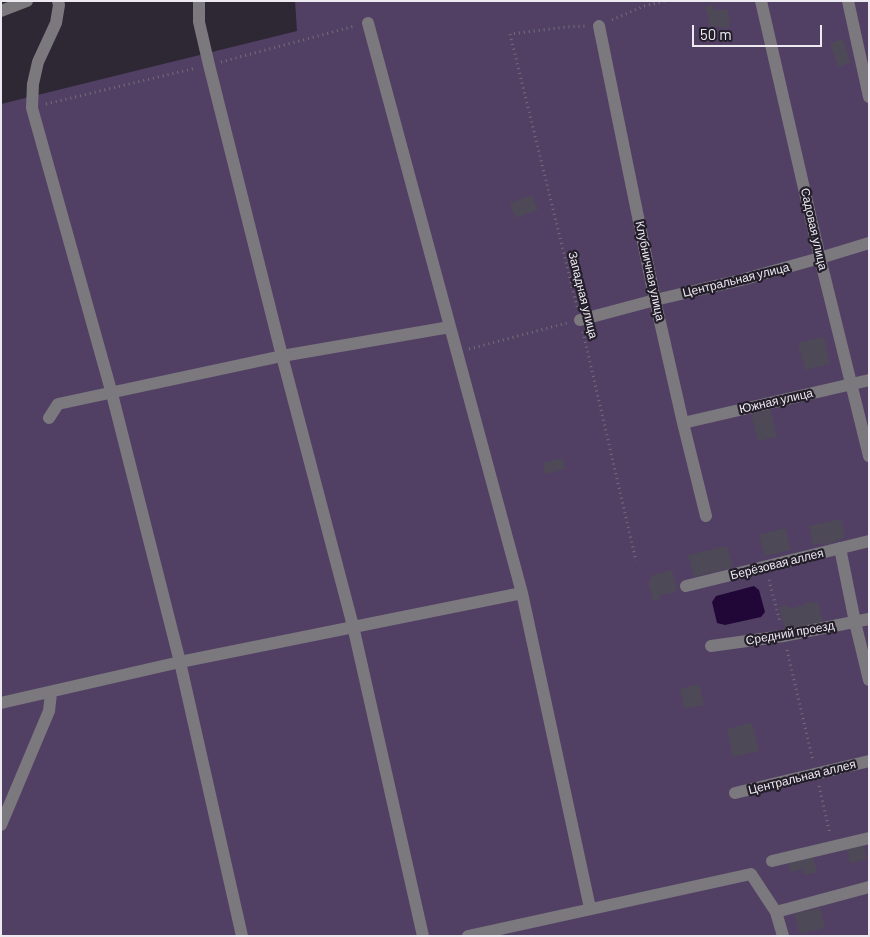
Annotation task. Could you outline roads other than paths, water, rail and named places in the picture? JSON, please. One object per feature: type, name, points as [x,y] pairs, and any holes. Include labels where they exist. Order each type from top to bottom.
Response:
[{"type":"lane","points":[[1,11],[27,1]]},
{"type":"lane","points":[[58,1],[56,23],[38,62],[33,84],[32,108],[112,394],[180,662],[242,936]]},
{"type":"lane","points":[[199,1],[199,22],[208,65],[353,626],[423,936]]},
{"type":"lane","name":"Садовая улица","points":[[761,1],[850,385],[869,456]]},
{"type":"lane","points":[[848,1],[869,96]]},
{"type":"lane","points":[[368,23],[522,593],[590,908]]},
{"type":"lane","name":"Клубничная улица","points":[[599,26],[655,300],[706,516]]},
{"type":"lane","name":"Центральная улица","points":[[580,320],[742,280],[869,243]]},
{"type":"lane","points":[[49,418],[58,404],[112,394],[282,356],[450,328]]},
{"type":"lane","name":"Южная улица","points":[[683,423],[869,380]]},
{"type":"lane","name":"Берёзовая аллея","points":[[686,586],[869,541]]},
{"type":"lane","points":[[840,548],[854,622],[869,680]]},
{"type":"lane","points":[[1,703],[180,662],[522,593]]},
{"type":"lane","name":"Средний проезд","points":[[711,646],[783,636],[869,619]]},
{"type":"lane","points":[[1,825],[49,710],[51,693]]},
{"type":"lane","name":"Центральная аллея","points":[[734,793],[869,761]]},
{"type":"lane","points":[[772,861],[869,838]]},
{"type":"lane","points":[[468,936],[751,874],[776,912],[783,936]]},
{"type":"lane","points":[[776,912],[869,887]]}]
